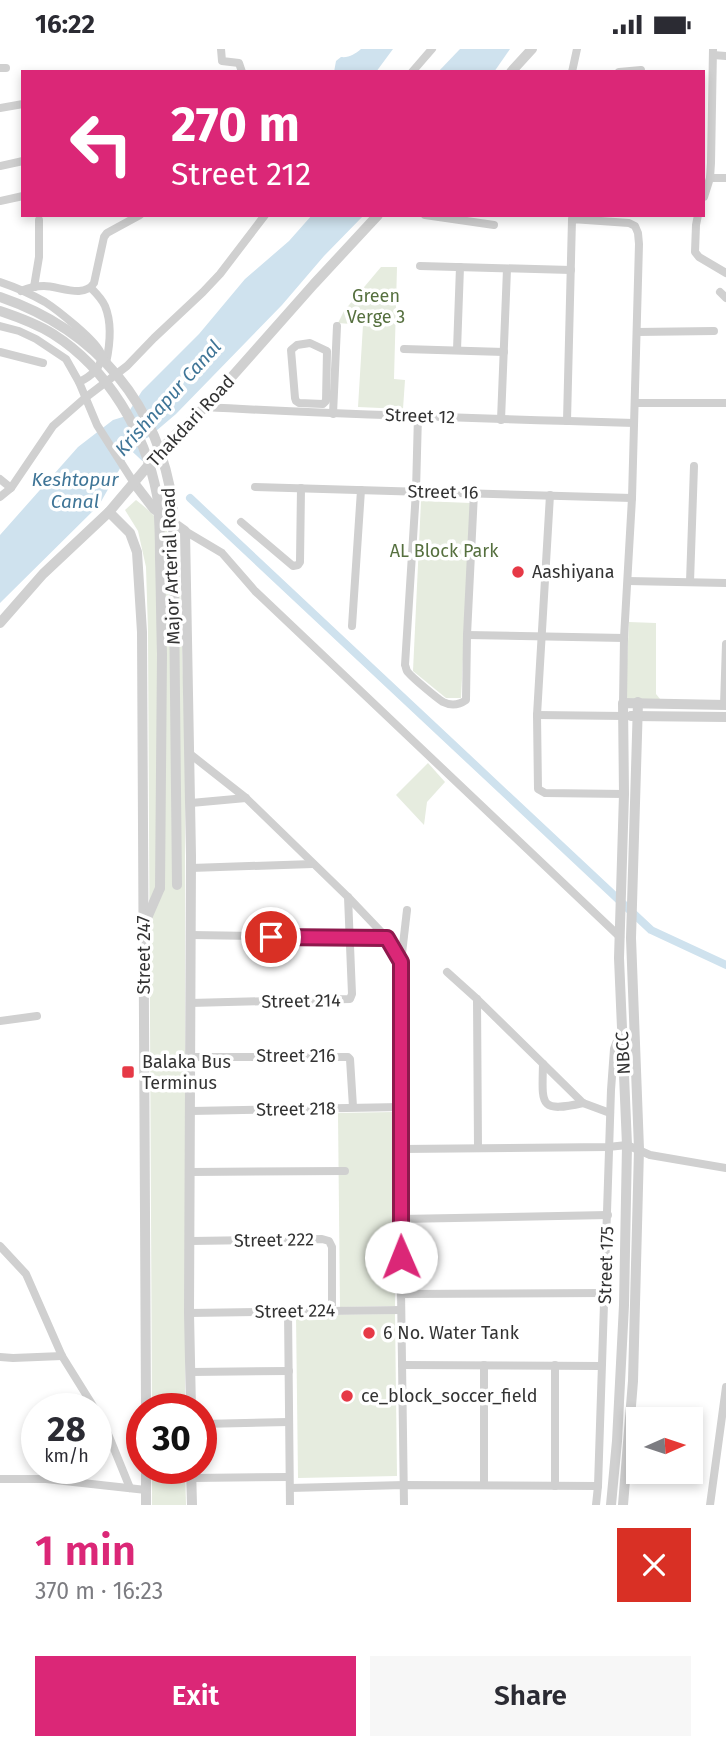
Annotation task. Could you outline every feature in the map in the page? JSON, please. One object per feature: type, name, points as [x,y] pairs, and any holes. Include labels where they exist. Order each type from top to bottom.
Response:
[{"type":"street","points":[[221,49],[222,61],[239,63],[241,70]]},
{"type":"street","points":[[414,70],[432,49]]},
{"type":"street","points":[[513,70],[532,49]]},
{"type":"street","points":[[572,70],[577,49]]},
{"type":"street","points":[[705,194],[710,178],[707,151],[708,99],[713,52],[726,56]]},
{"type":"street","points":[[0,108],[21,104]]},
{"type":"street","points":[[0,166],[21,161]]},
{"type":"street","points":[[710,178],[726,178]]},
{"type":"street","points":[[0,201],[21,196]]},
{"type":"street","points":[[20,291],[47,286],[82,291],[91,288],[104,237],[136,217]]},
{"type":"street","points":[[0,497],[11,488],[53,426],[127,366],[212,283],[263,217]]},
{"type":"street","name":"Thakdari Road","points":[[0,623],[43,573],[109,512],[169,441],[205,407],[376,217]]},
{"type":"street","points":[[439,217],[494,225]]},
{"type":"street","points":[[698,217],[695,252],[726,273]]},
{"type":"street","points":[[566,421],[572,219],[629,223],[635,226],[639,244],[632,498],[624,638],[627,894]]},
{"type":"street","points":[[34,287],[39,257],[39,220]]},
{"type":"street","points":[[420,266],[571,270]]},
{"type":"street","points":[[457,351],[460,267]]},
{"type":"street","points":[[501,420],[507,269]]},
{"type":"street","points":[[0,282],[45,303],[89,337],[99,349],[101,361],[97,369],[79,381]]},
{"type":"street","points":[[91,288],[104,304],[107,314],[110,342],[106,363]]},
{"type":"street","name":"Major Arterial Road","points":[[0,297],[55,321],[97,352],[128,390],[148,423],[167,472],[173,506],[177,885],[191,909]]},
{"type":"street","name":"Major Arterial Road","points":[[0,311],[53,334],[75,350],[99,374],[122,405],[154,481],[159,523],[161,597],[160,888],[144,924]]},
{"type":"street","points":[[0,326],[27,335],[66,359],[79,381],[97,425],[154,509],[222,553],[265,601],[624,936],[639,1149],[633,1381],[623,1505]]},
{"type":"street","points":[[332,414],[337,327]]},
{"type":"street","points":[[637,332],[714,331]]},
{"type":"street","points":[[304,407],[295,398],[291,350],[297,345],[310,343],[327,351],[326,401],[321,408]]},
{"type":"street","points":[[404,349],[504,352]]},
{"type":"street","points":[[0,352],[43,363]]},
{"type":"street","points":[[635,403],[726,403]]},
{"type":"street","name":"Street 12","points":[[205,407],[304,407],[321,408],[332,414],[634,423]]},
{"type":"street","points":[[418,415],[405,665],[412,676],[443,702],[454,704],[466,700],[474,493]]},
{"type":"street","points":[[690,582],[694,466]]},
{"type":"street","points":[[0,479],[11,488]]},
{"type":"street","name":"Street 16","points":[[255,487],[632,498]]},
{"type":"street","points":[[242,522],[293,566],[298,565],[301,488]]},
{"type":"street","points":[[352,626],[361,491]]},
{"type":"street","points":[[550,495],[537,715],[538,789],[545,793],[624,794]]},
{"type":"street","name":"Street 247","points":[[109,512],[130,533],[137,552],[142,632],[146,1393]]},
{"type":"street","points":[[185,531],[191,803],[191,1393]]},
{"type":"street","points":[[545,570],[582,571]]},
{"type":"street","points":[[628,581],[726,583]]},
{"type":"street","points":[[467,635],[624,638]]},
{"type":"street","points":[[623,702],[725,705],[726,644]]},
{"type":"street","points":[[627,894],[638,702]]},
{"type":"street","points":[[537,715],[726,717]]},
{"type":"street","points":[[190,754],[246,799],[348,897],[387,938],[401,962]]},
{"type":"street","points":[[191,803],[246,799]]},
{"type":"street","points":[[191,869],[313,864]]},
{"type":"street","name":"NBCC","points":[[611,1505],[624,1305],[627,1145],[619,958],[624,936],[627,894]]},
{"type":"street","name":"Street 214","points":[[190,1003],[350,999],[351,938],[348,897]]},
{"type":"street","points":[[404,1505],[400,1107],[401,962],[407,909]]},
{"type":"street","points":[[191,935],[387,938]]},
{"type":"street","points":[[447,972],[583,1103],[610,1113]]},
{"type":"street","points":[[477,999],[478,1147]]},
{"type":"street","points":[[0,1021],[37,1016]]},
{"type":"street","name":"Street 175","points":[[596,1505],[608,1215],[608,1147],[614,1049],[622,1026]]},
{"type":"street","name":"Street 216","points":[[191,1057],[348,1057],[354,1107]]},
{"type":"street","points":[[543,1064],[542,1093],[545,1102],[551,1107],[560,1108],[583,1103]]},
{"type":"street","name":"Street 218","points":[[191,1111],[400,1107]]},
{"type":"street","points":[[401,1149],[627,1145],[650,1155],[726,1168]]},
{"type":"street","points":[[190,1172],[345,1171]]},
{"type":"street","points":[[400,1219],[608,1215]]},
{"type":"street","name":"Street 222","points":[[191,1241],[329,1241],[332,1247],[332,1311]]},
{"type":"street","points":[[0,1246],[26,1274],[62,1356],[85,1393]]},
{"type":"street","points":[[401,1294],[605,1293]]},
{"type":"street","name":"Street 224","points":[[190,1313],[401,1310]]},
{"type":"street","points":[[288,1311],[290,1505]]},
{"type":"street","points":[[0,1357],[62,1356]]},
{"type":"street","points":[[402,1365],[601,1366]]},
{"type":"street","points":[[484,1365],[484,1485]]},
{"type":"street","points":[[555,1365],[555,1486]]},
{"type":"street","points":[[191,1372],[289,1371]]},
{"type":"street","points":[[710,1505],[726,1387]]},
{"type":"street","points":[[217,1424],[288,1422]]},
{"type":"street","points":[[112,1444],[130,1488]]},
{"type":"street","points":[[217,1474],[289,1477]]},
{"type":"street","points":[[0,1479],[46,1479],[146,1490]]},
{"type":"street","points":[[146,1484],[146,1505]]},
{"type":"street","points":[[192,1484],[192,1505]]},
{"type":"street","points":[[290,1488],[404,1485],[598,1486]]},
{"type":"green space","name":"Green Verge 3","points":[[381,267],[397,267],[394,379],[405,380],[403,409],[358,407],[363,325],[338,323],[344,311]]},
{"type":"green space","points":[[136,500],[161,523],[179,552],[185,742],[185,1393],[152,1393],[148,631],[146,567],[138,531],[125,510]]},
{"type":"green space","name":"AL Block Park","points":[[421,501],[471,503],[461,698],[446,698],[413,671]]},
{"type":"green space","points":[[629,622],[656,623],[656,694],[660,699],[625,702]]},
{"type":"green space","points":[[428,763],[445,782],[427,802],[424,825],[396,795]]},
{"type":"green space","points":[[394,1112],[395,1306],[340,1307],[338,1113]]},
{"type":"green space","name":"ce_block_soccer_field","points":[[395,1314],[397,1476],[298,1478],[296,1315]]},
{"type":"green space","points":[[152,1484],[185,1484],[186,1505],[152,1505]]},
{"type":"water","points":[[361,49],[393,49],[377,70],[334,70],[336,61]]},
{"type":"water","points":[[460,49],[510,49],[495,70],[440,70]]},
{"type":"water","name":"Keshtopur Canal","points":[[310,217],[362,217],[282,305],[176,414],[149,437],[134,444],[99,505],[0,603],[0,535],[78,447],[113,420],[126,416],[142,391],[199,334],[245,279],[289,241]]},
{"type":"waterway","name":"Krishnapur Canal","points":[[128,442],[144,457]]},
{"type":"waterway","points":[[190,498],[651,930],[726,965]]},
{"type":"place","name":"Aashiyana","points":[[518,572]]},
{"type":"place","name":"Balaka Bus Terminus","points":[[128,1072]]},
{"type":"place","name":"6 No. Water Tank","points":[[369,1333]]},
{"type":"place","name":"ce_block_soccer_field","points":[[347,1396]]},
{"type":"route","points":[[271,937],[387,938],[401,962],[401,1257]]}]
